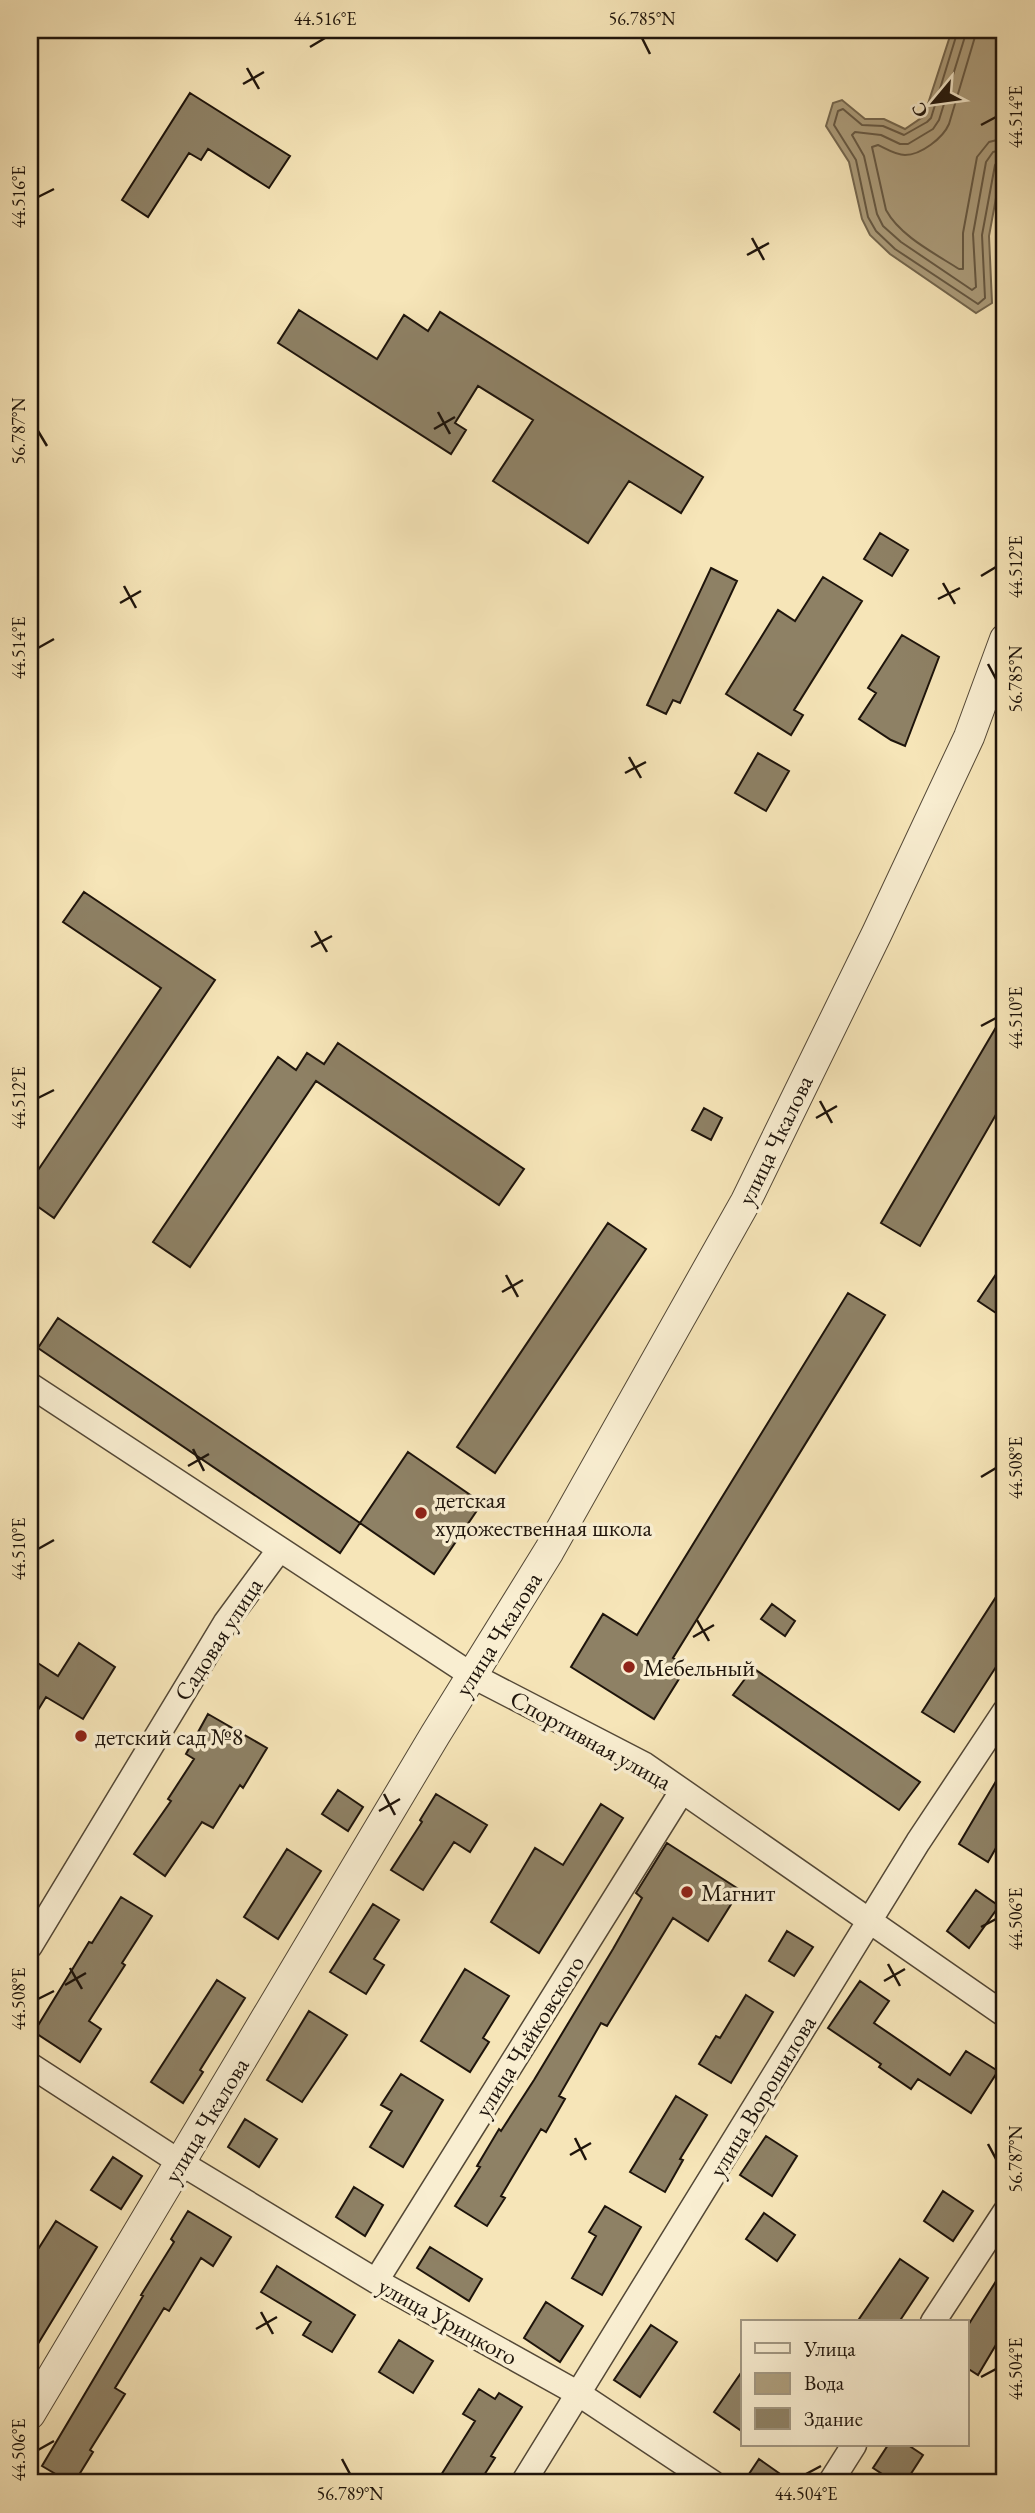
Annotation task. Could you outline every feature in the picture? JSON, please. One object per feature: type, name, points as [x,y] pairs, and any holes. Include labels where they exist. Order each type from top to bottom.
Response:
[{"type":"street","name":"улица Чкалова","points":[[30,2414],[435,1735],[549,1551],[746,1201],[969,737],[1005,639]]},
{"type":"street","name":"Спортивная улица","points":[[30,1384],[473,1676],[645,1765],[1005,2015]]},
{"type":"street","name":"Садовая улица","points":[[30,1946],[226,1622],[279,1550]]},
{"type":"street","name":"улица Ворошилова","points":[[523,2483],[869,1920],[1005,1711]]},
{"type":"street","name":"улица Чайковского","points":[[376,2281],[682,1791]]},
{"type":"street","name":"улица Урицкого","points":[[30,2065],[181,2163],[376,2281],[579,2394],[713,2483]]},
{"type":"street","points":[[934,2320],[1005,2212]]},
{"type":"street","points":[[830,2483],[853,2446]]},
{"type":"water","points":[[952,30],[1005,30],[1005,149],[989,236],[992,303],[976,313],[890,254],[870,235],[862,219],[849,162],[826,126],[833,103],[842,100],[865,119],[884,119],[905,129],[924,116]]},
{"type":"building","points":[[190,93],[290,156],[269,188],[208,149],[201,160],[189,153],[148,217],[122,200]]},
{"type":"building","points":[[299,310],[377,359],[404,315],[428,331],[440,312],[703,477],[681,513],[629,481],[588,543],[493,481],[533,420],[478,386],[455,423],[466,430],[451,454],[278,343]]},
{"type":"building","points":[[880,533],[908,550],[892,576],[864,559]]},
{"type":"building","points":[[711,568],[737,581],[680,703],[673,700],[666,714],[647,705]]},
{"type":"building","points":[[823,577],[862,601],[794,710],[803,715],[791,735],[726,694],[778,610],[795,621]]},
{"type":"building","points":[[902,635],[939,657],[905,746],[859,719],[876,693],[868,688]]},
{"type":"building","points":[[758,753],[789,771],[766,811],[735,793]]},
{"type":"building","points":[[84,892],[215,980],[54,1218],[30,1201],[30,1182],[161,988],[63,922]]},
{"type":"building","points":[[1005,1012],[1005,1099],[920,1246],[881,1223]]},
{"type":"building","points":[[338,1043],[524,1169],[499,1205],[316,1081],[190,1267],[153,1242],[278,1057],[296,1070],[307,1053],[324,1064]]},
{"type":"building","points":[[704,1108],[722,1118],[711,1140],[692,1130]]},
{"type":"building","points":[[608,1223],[646,1249],[495,1473],[457,1447]]},
{"type":"building","points":[[1005,1261],[1005,1319],[978,1301]]},
{"type":"building","points":[[848,1293],[885,1315],[673,1658],[687,1666],[654,1719],[571,1667],[603,1614],[637,1635]]},
{"type":"building","points":[[58,1318],[360,1523],[340,1553],[38,1348]]},
{"type":"building","name":"детская художественная школа","points":[[408,1452],[482,1503],[434,1574],[360,1523]]},
{"type":"building","points":[[1005,1583],[1005,1653],[954,1732],[922,1712]]},
{"type":"building","points":[[772,1604],[795,1621],[785,1636],[761,1619]]},
{"type":"building","points":[[79,1643],[115,1667],[83,1719],[46,1697],[30,1723],[30,1658],[58,1676]]},
{"type":"building","points":[[753,1668],[920,1782],[899,1810],[733,1695]]},
{"type":"building","points":[[208,1714],[267,1748],[243,1788],[240,1785],[213,1828],[202,1822],[165,1876],[134,1854],[171,1801],[168,1799],[194,1759],[186,1754]]},
{"type":"building","points":[[1005,1766],[1005,1832],[988,1862],[959,1844]]},
{"type":"building","points":[[338,1790],[363,1807],[348,1831],[322,1814]]},
{"type":"building","points":[[436,1794],[487,1825],[470,1852],[454,1842],[423,1890],[391,1870],[422,1822],[420,1820]]},
{"type":"building","points":[[601,1804],[623,1818],[539,1953],[491,1922],[535,1848],[563,1865]]},
{"type":"building","points":[[667,1843],[740,1890],[708,1941],[673,1918],[607,2026],[601,2023],[559,2096],[565,2099],[546,2132],[541,2129],[501,2196],[505,2198],[487,2226],[455,2206],[480,2167],[477,2166],[499,2129],[501,2131],[534,2080],[613,1949],[642,1898],[636,1893]]},
{"type":"building","points":[[287,1849],[321,1871],[278,1939],[244,1917]]},
{"type":"building","points":[[976,1890],[999,1906],[969,1948],[947,1931]]},
{"type":"building","points":[[121,1897],[152,1916],[89,2021],[101,2029],[80,2062],[34,2032],[89,1942],[92,1943]]},
{"type":"building","points":[[373,1904],[399,1920],[374,1959],[384,1965],[366,1994],[330,1972]]},
{"type":"building","points":[[787,1931],[813,1947],[794,1976],[769,1961]]},
{"type":"building","points":[[465,1969],[509,1996],[483,2038],[489,2042],[470,2072],[421,2041]]},
{"type":"building","points":[[217,1980],[245,1998],[200,2070],[203,2072],[183,2103],[151,2082]]},
{"type":"building","points":[[860,1981],[889,2001],[874,2023],[950,2075],[966,2051],[998,2071],[971,2113],[918,2079],[911,2089],[879,2067],[881,2064],[828,2028]]},
{"type":"building","points":[[746,1995],[773,2012],[731,2083],[699,2064],[716,2036],[720,2038]]},
{"type":"building","points":[[309,2011],[347,2035],[302,2102],[267,2080]]},
{"type":"building","points":[[401,2074],[443,2100],[403,2167],[370,2147],[392,2111],[381,2105]]},
{"type":"building","points":[[676,2096],[707,2115],[680,2159],[683,2160],[665,2192],[630,2172]]},
{"type":"building","points":[[245,2119],[277,2139],[259,2167],[228,2147]]},
{"type":"building","points":[[766,2136],[797,2156],[772,2196],[740,2175]]},
{"type":"building","points":[[113,2157],[142,2176],[121,2209],[91,2190]]},
{"type":"building","points":[[354,2187],[383,2205],[365,2236],[336,2217]]},
{"type":"building","points":[[943,2191],[973,2211],[953,2241],[924,2221]]},
{"type":"building","points":[[605,2206],[641,2227],[602,2295],[572,2278],[596,2236],[589,2232]]},
{"type":"building","points":[[188,2211],[231,2237],[213,2266],[201,2258],[169,2311],[164,2308],[115,2388],[125,2394],[90,2450],[93,2452],[74,2483],[71,2483],[42,2466],[174,2242],[171,2239]]},
{"type":"building","points":[[764,2213],[795,2235],[777,2261],[746,2239]]},
{"type":"building","points":[[56,2221],[97,2247],[30,2357],[30,2262]]},
{"type":"building","points":[[430,2247],[482,2279],[469,2301],[417,2268]]},
{"type":"building","points":[[900,2259],[928,2278],[900,2320],[858,2320]]},
{"type":"building","points":[[277,2266],[355,2315],[332,2352],[303,2335],[311,2322],[261,2292]]},
{"type":"building","points":[[1005,2267],[1005,2324],[997,2336],[1000,2338],[978,2375],[968,2369],[968,2325]]},
{"type":"building","points":[[546,2302],[583,2326],[560,2362],[524,2338]]},
{"type":"building","points":[[651,2325],[677,2342],[640,2397],[614,2380]]},
{"type":"building","points":[[399,2340],[433,2361],[413,2393],[379,2372]]},
{"type":"building","points":[[741,2373],[741,2431],[714,2412]]},
{"type":"building","points":[[479,2389],[495,2399],[499,2393],[522,2407],[491,2456],[495,2458],[479,2483],[436,2483],[475,2421],[463,2414]]},
{"type":"building","points":[[887,2446],[910,2446],[923,2455],[905,2483],[896,2483],[873,2468]]},
{"type":"building","points":[[759,2459],[793,2483],[743,2483]]},
{"type":"place","name":"детская художественная школа","points":[[421,1513]]},
{"type":"place","name":"Мебельный","points":[[629,1667]]},
{"type":"place","name":"детский сад №8","points":[[81,1736]]},
{"type":"place","name":"Магнит","points":[[687,1892]]}]
